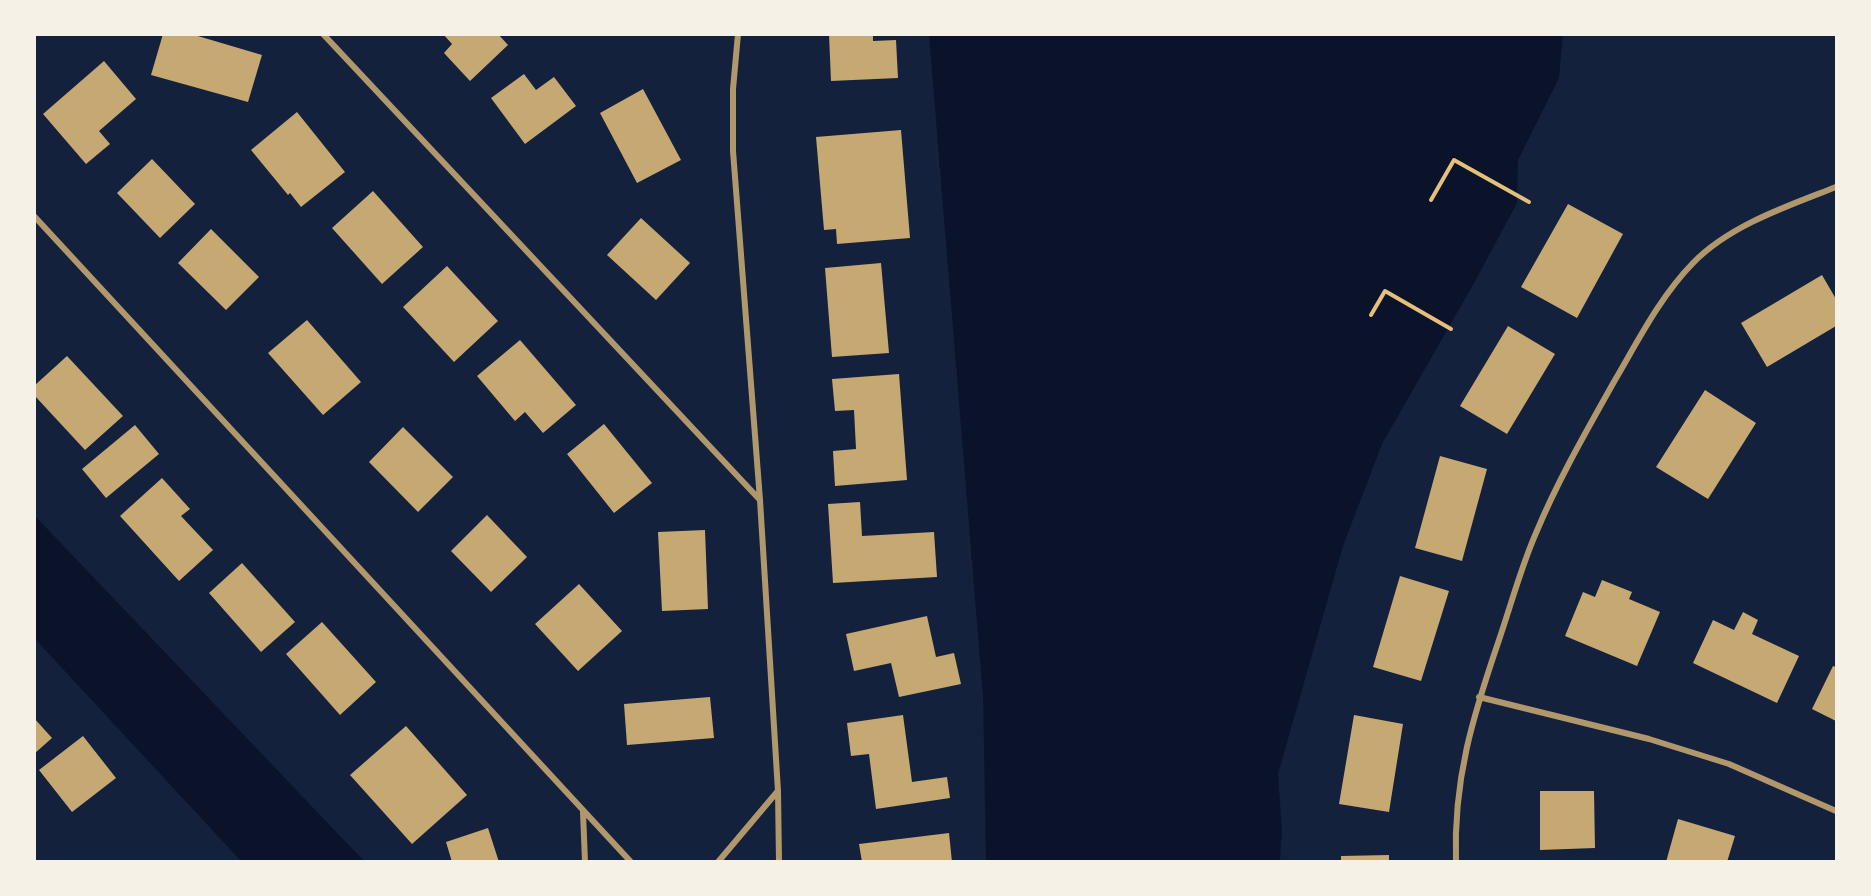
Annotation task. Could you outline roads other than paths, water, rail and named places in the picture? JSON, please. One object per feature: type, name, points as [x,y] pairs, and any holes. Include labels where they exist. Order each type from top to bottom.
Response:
[{"type":"street","points":[[322,34],[760,500]]},
{"type":"street","points":[[738,34],[733,89],[733,151],[760,500],[778,791],[779,861]]},
{"type":"street","points":[[1456,861],[1456,801],[1462,765],[1479,697],[1535,533],[1575,450],[1659,302],[1693,262],[1714,245],[1761,217],[1836,187]]},
{"type":"street","points":[[34,216],[631,861]]},
{"type":"street","points":[[1479,697],[1649,739],[1729,764],[1836,811]]},
{"type":"street","points":[[718,861],[778,791]]},
{"type":"street","points":[[583,811],[585,861]]},
{"type":"water","points":[[929,35],[1563,35],[1559,78],[1518,160],[1517,203],[1382,444],[1343,546],[1278,774],[1282,829],[1280,861],[986,861],[983,696]]},
{"type":"water","points":[[35,516],[364,861],[241,861],[35,639]]}]
